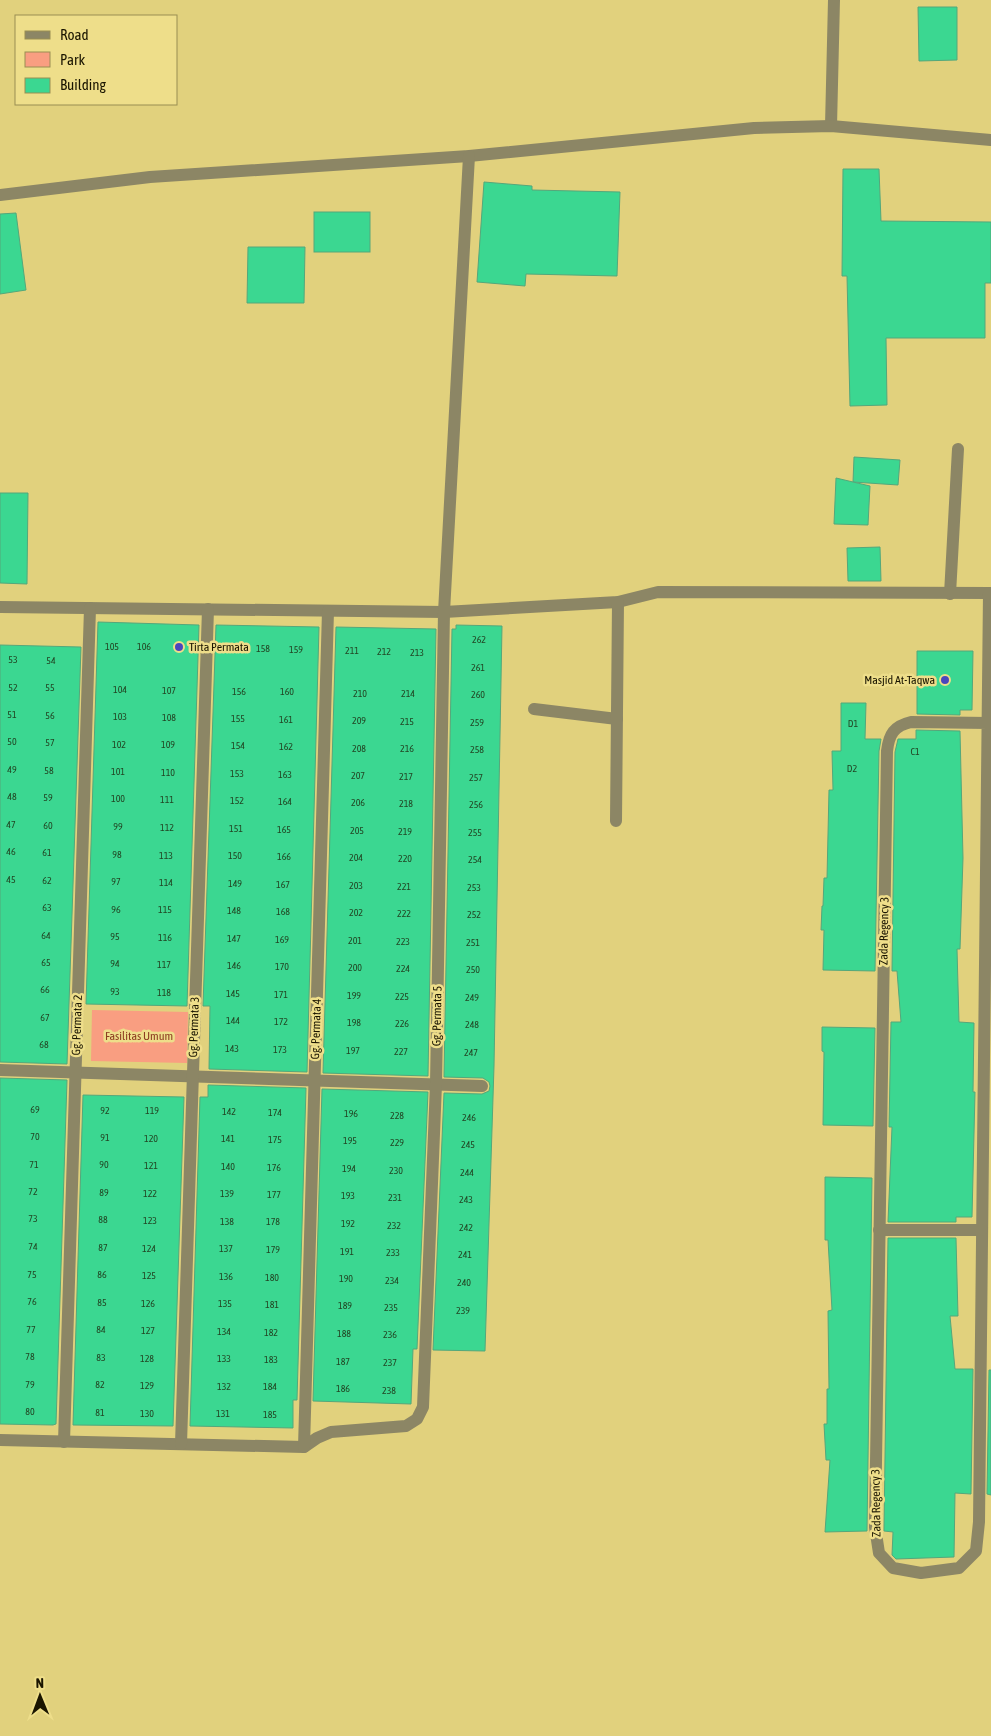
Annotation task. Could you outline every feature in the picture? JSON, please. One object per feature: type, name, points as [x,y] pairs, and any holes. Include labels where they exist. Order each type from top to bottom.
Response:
[{"type":"street","points":[[831,126],[834,0]]},
{"type":"street","points":[[0,195],[150,177],[469,156],[754,128],[831,126],[991,140]]},
{"type":"street","name":"Gg. Permata 5","points":[[304,1447],[316,1438],[331,1432],[406,1426],[417,1419],[423,1407],[436,1084],[444,612],[469,156]]},
{"type":"street","points":[[950,594],[958,449]]},
{"type":"street","points":[[0,607],[444,612],[618,602],[658,592],[990,593]]},
{"type":"street","name":"Zada Regency 3","points":[[988,723],[911,722],[900,725],[892,732],[888,740],[874,1527],[878,1553],[892,1568],[921,1573],[959,1568],[976,1551],[979,1522],[990,593]]},
{"type":"street","points":[[616,821],[618,602]]},
{"type":"street","name":"Gg. Permata 2","points":[[64,1442],[90,608]]},
{"type":"street","name":"Gg. Permata 3","points":[[181,1444],[208,610]]},
{"type":"street","name":"Gg. Permata 4","points":[[304,1447],[328,611]]},
{"type":"street","points":[[534,709],[617,720]]},
{"type":"street","points":[[0,1070],[482,1086]]},
{"type":"street","points":[[880,1230],[982,1230]]},
{"type":"street","points":[[0,1440],[304,1447]]},
{"type":"green space","name":"Fasilitas Umum","points":[[92,1010],[188,1012],[187,1063],[91,1061]]},
{"type":"building","points":[[918,7],[957,7],[957,60],[919,61]]},
{"type":"building","points":[[843,169],[879,169],[881,221],[991,222],[991,283],[985,283],[985,338],[886,338],[887,405],[850,406],[847,276],[842,276]]},
{"type":"building","points":[[484,182],[532,186],[532,190],[620,192],[617,276],[526,274],[525,286],[477,282]]},
{"type":"building","points":[[314,212],[370,212],[370,252],[314,252]]},
{"type":"building","points":[[16,213],[26,290],[0,294],[0,214]]},
{"type":"building","points":[[248,247],[305,247],[304,303],[247,303]]},
{"type":"building","points":[[854,457],[900,460],[898,485],[853,482]]},
{"type":"building","points":[[836,478],[870,486],[868,525],[834,524]]},
{"type":"building","points":[[0,493],[28,493],[27,584],[0,583]]},
{"type":"building","points":[[880,547],[881,581],[848,581],[847,548]]},
{"type":"building","points":[[98,622],[199,625],[187,1006],[86,1004]]},
{"type":"building","points":[[216,625],[319,627],[307,1072],[209,1069],[210,1006],[203,1006]]},
{"type":"building","points":[[456,625],[502,626],[494,1066],[485,1351],[433,1350],[444,1093],[482,1094],[489,1091],[490,1086],[489,1082],[483,1078],[444,1077],[452,629],[456,629]]},
{"type":"building","points":[[336,627],[436,629],[428,1076],[323,1073]]},
{"type":"building","points":[[0,645],[81,647],[67,1064],[0,1062]]},
{"type":"building","name":"Masjid At-Taqwa","points":[[917,651],[973,651],[972,710],[960,710],[960,715],[917,714]]},
{"type":"building","points":[[841,703],[866,703],[865,739],[881,739],[879,751],[875,971],[823,970],[824,930],[821,930],[824,878],[827,878],[829,790],[833,790],[832,751],[841,751]]},
{"type":"building","points":[[916,730],[960,731],[963,858],[960,949],[957,949],[959,1022],[974,1023],[973,1092],[975,1092],[972,1217],[956,1217],[956,1222],[888,1222],[892,1127],[889,1127],[891,1022],[901,1022],[897,971],[892,971],[895,752],[898,739],[916,739]]},
{"type":"building","points":[[822,1027],[875,1028],[873,1126],[823,1125],[824,1052],[822,1051]]},
{"type":"building","points":[[0,1078],[67,1080],[56,1424],[53,1425],[0,1424]]},
{"type":"building","points":[[208,1085],[306,1088],[297,1400],[293,1400],[293,1428],[190,1426],[200,1097],[208,1097]]},
{"type":"building","points":[[322,1089],[428,1092],[417,1349],[413,1349],[411,1404],[313,1401]]},
{"type":"building","points":[[83,1095],[184,1097],[173,1426],[73,1425]]},
{"type":"building","points":[[825,1177],[872,1178],[867,1531],[825,1532],[830,1460],[826,1460],[824,1424],[827,1424],[827,1389],[829,1389],[828,1311],[832,1310],[828,1240],[825,1240]]},
{"type":"building","points":[[888,1238],[956,1238],[958,1316],[950,1316],[955,1369],[973,1369],[971,1494],[955,1493],[954,1557],[896,1559],[892,1555],[893,1532],[884,1531]]},
{"type":"building","points":[[989,1370],[991,1370],[991,1495],[987,1494]]},
{"type":"place","name":"Tirta Permata","points":[[179,647]]},
{"type":"place","name":"Masjid At-Taqwa","points":[[945,680]]}]
